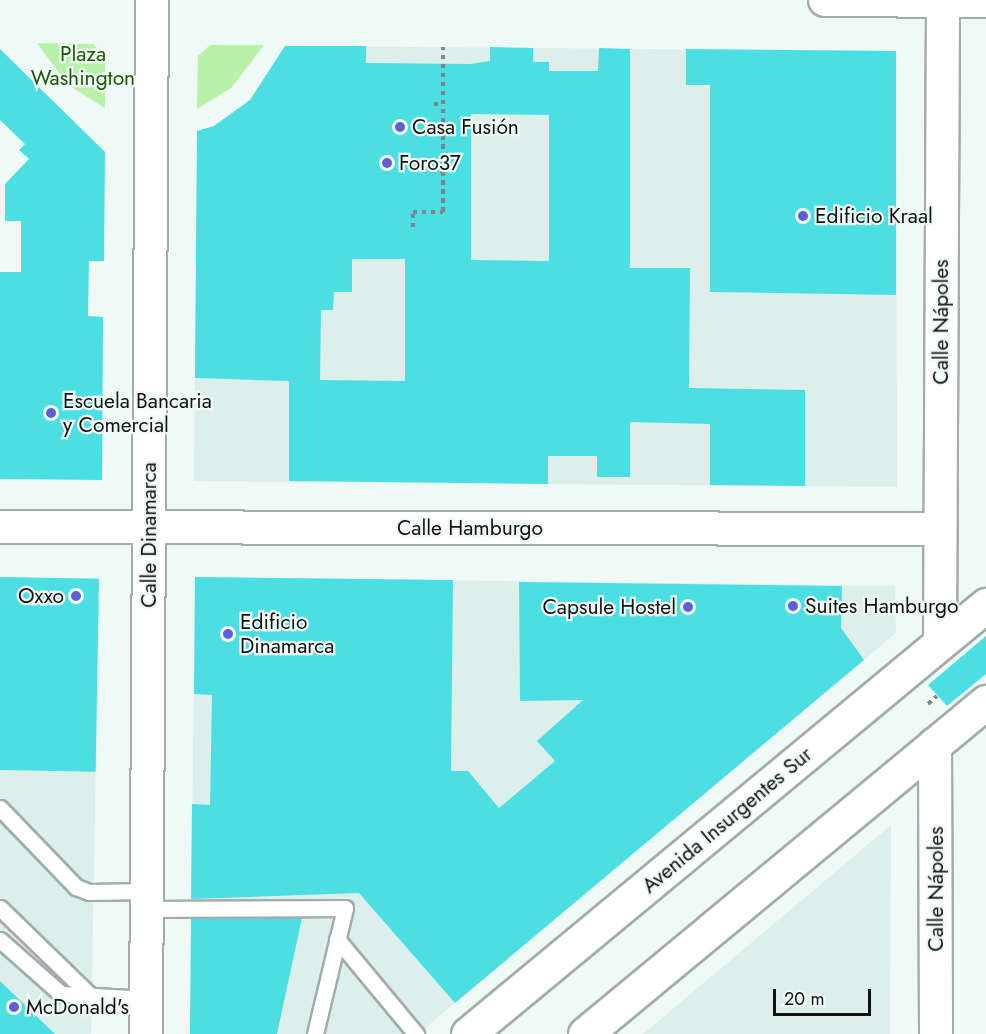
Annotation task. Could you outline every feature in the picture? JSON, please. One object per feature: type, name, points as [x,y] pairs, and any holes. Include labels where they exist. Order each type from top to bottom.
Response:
[{"type":"main road","name":"Avenida Insurgentes Sur","points":[[468,1034],[986,605]]},
{"type":"main road","points":[[585,1034],[986,702]]},
{"type":"street","name":"Calle Dinamarca","points":[[146,1034],[152,0]]},
{"type":"street","points":[[825,0],[986,1]]},
{"type":"street","name":"Calle Nápoles","points":[[939,644],[943,0]]},
{"type":"street","name":"Calle Hamburgo","points":[[0,527],[940,529]]},
{"type":"street","name":"Calle Nápoles","points":[[935,744],[936,1034]]},
{"type":"lane","points":[[0,808],[76,887],[89,892],[147,900],[345,908],[315,1034]]},
{"type":"lane","points":[[0,908],[92,998]]},
{"type":"lane","points":[[337,939],[416,1034]]},
{"type":"lane","points":[[0,940],[51,990],[92,998],[147,999]]},
{"type":"path","points":[[413,227],[413,212],[443,212],[443,47]]},
{"type":"path","points":[[435,104],[443,104]]},
{"type":"path","points":[[422,171],[443,171]]},
{"type":"shaded area","points":[[285,46],[896,51],[897,487],[194,481],[197,131],[214,126],[250,100]]},
{"type":"shaded area","points":[[0,577],[99,579],[91,1034],[0,1034]]},
{"type":"shaded area","points":[[195,577],[895,586],[896,633],[418,1034],[190,1034]]},
{"type":"shaded area","points":[[891,825],[890,1034],[643,1034]]},
{"type":"green space","name":"Plaza Washington","points":[[37,43],[93,44],[105,56],[105,108],[68,85]]},
{"type":"green space","name":"Plaza Washington","points":[[210,45],[264,45],[231,88],[197,109],[198,56]]},
{"type":"building","points":[[285,46],[366,46],[366,63],[471,64],[490,61],[490,47],[533,48],[533,62],[549,62],[549,71],[598,71],[599,48],[630,49],[630,268],[690,268],[689,388],[805,390],[805,486],[710,485],[710,424],[630,422],[630,477],[597,477],[597,456],[548,456],[548,484],[289,481],[289,381],[195,378],[197,131],[214,126],[250,100]],"holes":[[[471,114],[549,115],[549,261],[471,260]],[[352,259],[405,259],[405,381],[320,380],[321,310],[333,310],[334,292],[352,292]]]},
{"type":"building","points":[[0,49],[105,152],[104,261],[89,261],[88,316],[103,317],[102,480],[0,479],[0,272],[21,272],[21,221],[5,221],[5,184],[29,159],[19,150],[25,144],[0,120]]},
{"type":"building","points":[[686,49],[896,51],[896,295],[710,292],[710,85],[686,85]]},
{"type":"building","points":[[0,577],[99,579],[96,772],[0,770]]},
{"type":"building","points":[[195,577],[453,580],[451,771],[468,771],[499,808],[555,761],[537,741],[583,700],[520,701],[519,582],[842,586],[841,628],[864,660],[455,1003],[359,893],[191,899],[192,804],[210,805],[212,695],[194,694]]},
{"type":"building","points":[[986,636],[986,674],[947,706],[928,685]]},
{"type":"building","points":[[302,918],[277,1034],[190,1034],[191,919]]},
{"type":"building","name":"McDonald's","points":[[0,981],[55,1034],[0,1034]]},
{"type":"place","name":"Casa Fusión","points":[[400,127]]},
{"type":"place","name":"Foro37","points":[[387,163]]},
{"type":"place","name":"Edificio Kraal","points":[[803,216]]},
{"type":"place","name":"Escuela Bancaria y Comercial","points":[[51,413]]},
{"type":"place","name":"Oxxo","points":[[76,596]]},
{"type":"place","name":"Suites Hamburgo","points":[[793,606]]},
{"type":"place","name":"Capsule Hostel","points":[[688,607]]},
{"type":"place","name":"Edificio Dinamarca","points":[[228,634]]},
{"type":"place","name":"McDonald's","points":[[14,1007]]}]
